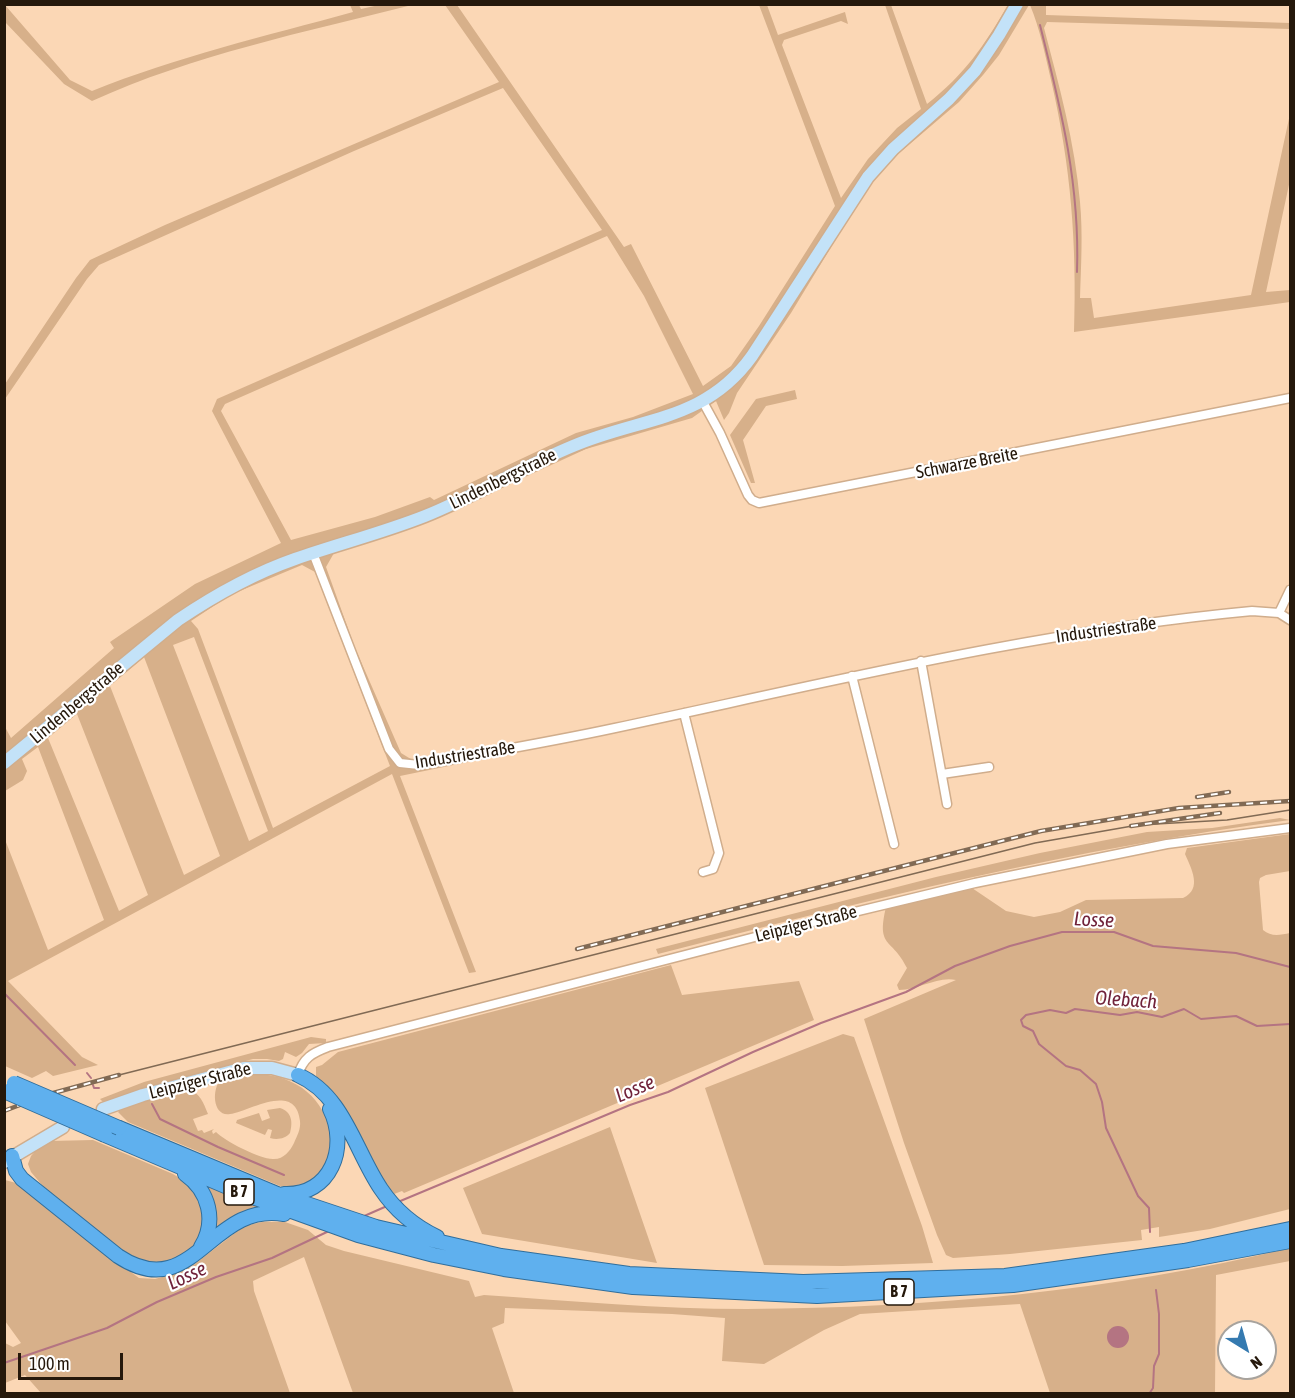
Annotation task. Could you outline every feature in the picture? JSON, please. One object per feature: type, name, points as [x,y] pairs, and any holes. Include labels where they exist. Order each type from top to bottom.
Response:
[{"type":"highway","points":[[298,1075],[317,1086],[336,1108],[382,1191],[403,1215],[429,1233],[460,1248]]},
{"type":"highway","points":[[276,1194],[297,1195],[312,1189],[327,1175],[337,1153],[337,1129],[333,1115],[321,1096],[298,1075]]},
{"type":"highway","name":"B 7","points":[[8,1084],[276,1194],[333,1215],[460,1248],[526,1261],[629,1274],[803,1282],[1005,1276],[1184,1251],[1290,1229]]},
{"type":"highway","name":"B 7","points":[[8,1084],[105,1135],[168,1163],[315,1221],[358,1235],[434,1255],[504,1269],[633,1287],[817,1296],[1013,1285],[1188,1260],[1290,1241]]},
{"type":"highway","points":[[8,1159],[22,1179],[118,1256],[138,1268],[167,1269],[183,1263],[228,1227],[249,1216],[275,1213],[315,1221]]},
{"type":"highway","points":[[8,1159],[39,1192]]},
{"type":"highway","points":[[168,1163],[197,1185],[207,1202],[208,1229],[203,1243],[194,1254]]},
{"type":"highway","points":[[4,1174],[22,1179]]},
{"type":"main road","name":"Lindenbergstraße","points":[[4,763],[178,620],[244,580],[313,553],[424,516],[574,445],[668,416],[704,402],[747,362],[862,185],[881,161],[949,99],[975,71],[1017,4]]},
{"type":"main road","name":"Leipziger Straße","points":[[103,1109],[143,1095],[244,1068],[272,1068],[298,1075]]},
{"type":"main road","points":[[8,1159],[63,1127]]},
{"type":"street","name":"Schwarze Breite","points":[[704,402],[747,495],[759,503],[1290,398]]},
{"type":"street","name":"Industriestraße","points":[[313,553],[389,749],[400,763],[419,765],[684,713],[921,661],[1065,635],[1252,611],[1279,613],[1290,620]]},
{"type":"street","points":[[1279,613],[1290,590]]},
{"type":"street","points":[[921,661],[947,804]]},
{"type":"street","points":[[852,676],[894,844]]},
{"type":"street","points":[[684,713],[719,853],[713,869],[703,872]]},
{"type":"street","points":[[942,774],[989,767]]},
{"type":"street","name":"Leipziger Straße","points":[[298,1075],[304,1060],[312,1053],[328,1047],[817,921],[975,883],[1167,844],[1290,828]]},
{"type":"shaded area","points":[[5,5],[70,80],[92,91],[189,57],[353,12],[350,5],[359,5],[361,9],[379,5],[412,5],[209,58],[170,70],[92,101],[64,84],[5,22]]},
{"type":"shaded area","points":[[445,5],[457,5],[624,247],[631,244],[703,386],[731,366],[835,206],[759,5],[767,5],[778,35],[845,12],[848,24],[841,21],[784,40],[782,45],[841,198],[868,159],[897,128],[921,109],[885,5],[891,5],[927,104],[973,59],[1008,5],[1029,5],[999,55],[983,75],[959,102],[897,155],[867,188],[791,313],[737,393],[724,420],[716,401],[692,418],[586,449],[436,518],[334,553],[326,567],[355,648],[401,753],[414,761],[504,745],[507,754],[400,776],[476,972],[469,973],[392,774],[8,981],[82,1057],[98,1065],[53,1076],[46,1071],[32,1078],[5,1066],[4,837],[48,950],[104,920],[38,747],[22,759],[27,771],[23,780],[5,791],[5,727],[11,738],[114,648],[110,642],[195,584],[281,543],[212,411],[217,399],[602,230],[503,88],[354,151],[99,265],[5,399],[5,384],[90,260],[165,225],[499,82]],"holes":[[[607,236],[644,296],[693,394],[633,417],[576,433],[434,500],[430,497],[375,517],[291,540],[221,411],[225,404]],[[302,565],[315,572],[390,766],[273,828],[198,629],[191,621],[230,595]],[[194,637],[268,831],[249,841],[173,645]],[[144,657],[220,856],[184,875],[110,686]],[[77,714],[148,895],[119,911],[48,738]]]},
{"type":"shaded area","points":[[1030,5],[1046,5],[1046,15],[1290,23],[1290,29],[1047,22],[1044,28],[1066,114],[1078,180],[1082,250],[1080,298],[1091,298],[1094,318],[1251,295],[1290,114],[1290,180],[1266,292],[1290,290],[1290,302],[1074,332],[1073,236],[1068,174],[1051,80]]},
{"type":"shaded area","points":[[795,390],[797,399],[766,406],[743,440],[755,483],[751,483],[730,435],[756,399]]},
{"type":"shaded area","points":[[1280,818],[1290,820],[1051,860],[893,895],[658,954],[656,949],[936,877],[1040,853],[1147,832],[1212,828]]},
{"type":"shaded area","points":[[1290,834],[1290,871],[1266,875],[1260,878],[1259,882],[1263,930],[1272,935],[1290,933],[1290,1209],[1210,1229],[1159,1237],[1159,1227],[1141,1230],[1142,1240],[1010,1254],[953,1258],[946,1255],[904,1143],[864,1019],[956,980],[942,980],[899,990],[897,985],[907,968],[884,937],[883,920],[886,907],[972,888],[1006,911],[1034,917],[1060,912],[1086,900],[1183,898],[1193,889],[1194,884],[1185,854],[1187,848]]},
{"type":"shaded area","points":[[671,965],[682,995],[799,981],[814,1020],[404,1193],[402,1191],[394,1194],[379,1173],[353,1122],[316,1076],[316,1067],[338,1052]]},
{"type":"shaded area","points":[[843,1034],[854,1037],[922,1226],[933,1263],[842,1266],[764,1265],[705,1088]]},
{"type":"shaded area","points":[[311,1037],[326,1039],[326,1043],[309,1044],[296,1057],[285,1052],[283,1059],[279,1061],[253,1059],[158,1084],[103,1102],[100,1099],[144,1082]]},
{"type":"shaded area","points":[[253,1074],[285,1079],[309,1093],[324,1113],[330,1135],[329,1157],[320,1174],[303,1185],[280,1186],[128,1122],[118,1112],[124,1107],[188,1089],[199,1096],[208,1114],[193,1119],[198,1131],[202,1130],[204,1133],[214,1129],[213,1134],[216,1132],[244,1149],[261,1156],[278,1159],[291,1149],[299,1130],[300,1121],[297,1109],[281,1100],[224,1114],[215,1102],[216,1090],[221,1079]]},
{"type":"shaded area","points":[[280,1108],[287,1112],[291,1121],[290,1133],[283,1138],[270,1138],[272,1130],[268,1129],[265,1135],[236,1123],[237,1120],[259,1113],[262,1121],[270,1118],[267,1110]]},
{"type":"shaded area","points":[[610,1127],[657,1263],[482,1234],[463,1188]]},
{"type":"shaded area","points":[[93,1140],[173,1174],[188,1183],[200,1200],[203,1211],[202,1232],[190,1252],[169,1264],[134,1261],[47,1191],[31,1172],[28,1164],[31,1156],[50,1141]]},
{"type":"shaded area","points":[[5,1180],[16,1183],[75,1231],[139,1278],[155,1279],[191,1267],[244,1226],[262,1222],[285,1222],[308,1230],[326,1245],[344,1251],[469,1281],[475,1297],[484,1295],[681,1308],[816,1308],[952,1301],[1156,1276],[1290,1248],[1290,1261],[1216,1275],[1215,1393],[1050,1393],[1020,1304],[860,1314],[824,1330],[764,1364],[722,1361],[725,1318],[505,1308],[504,1323],[492,1328],[514,1393],[353,1393],[304,1257],[253,1281],[254,1291],[290,1393],[41,1393],[25,1375],[5,1383],[5,1343],[13,1347],[21,1343],[5,1321]]},
{"type":"shaded area","points":[[199,1183],[268,1210],[208,1233]]},
{"type":"shaded area","points":[[1114,1326],[1122,1326],[1129,1333],[1129,1341],[1122,1348],[1114,1348],[1107,1341],[1107,1333]]},
{"type":"waterway","points":[[1040,25],[1068,147],[1075,208],[1077,272]]},
{"type":"waterway","name":"Losse","points":[[398,1202],[630,1105],[668,1092],[821,1023],[906,992],[955,966],[1010,946],[1062,932],[1114,932],[1153,946],[1236,953],[1290,967]]},
{"type":"waterway","points":[[4,993],[75,1065]]},
{"type":"waterway","name":"Olebach","points":[[1150,1232],[1149,1208],[1138,1196],[1106,1128],[1102,1102],[1096,1084],[1080,1070],[1066,1066],[1039,1044],[1033,1031],[1023,1026],[1021,1020],[1026,1015],[1050,1010],[1066,1013],[1075,1009],[1120,1015],[1137,1012],[1162,1017],[1184,1009],[1201,1019],[1236,1016],[1257,1026],[1290,1024]]},
{"type":"waterway","points":[[87,1073],[91,1078]]},
{"type":"waterway","points":[[93,1085],[94,1088],[99,1088]]},
{"type":"waterway","points":[[152,1104],[160,1119],[284,1175]]},
{"type":"waterway","name":"Losse","points":[[362,1217],[387,1206]]},
{"type":"waterway","name":"Losse","points":[[4,1363],[107,1328],[157,1302],[216,1277],[272,1258],[329,1231]]},
{"type":"waterway","points":[[1149,1394],[1153,1388],[1154,1366],[1159,1354],[1159,1314],[1156,1290]]},
{"type":"tram line","points":[[119,1075],[1035,843],[1138,825],[1227,820],[1290,810]]},
{"type":"railway","points":[[1197,797],[1229,792]]},
{"type":"railway","points":[[577,949],[1041,831],[1179,808],[1290,801]]},
{"type":"railway","points":[[1131,826],[1220,813]]},
{"type":"railway","points":[[4,1111],[46,1095],[119,1075]]}]
